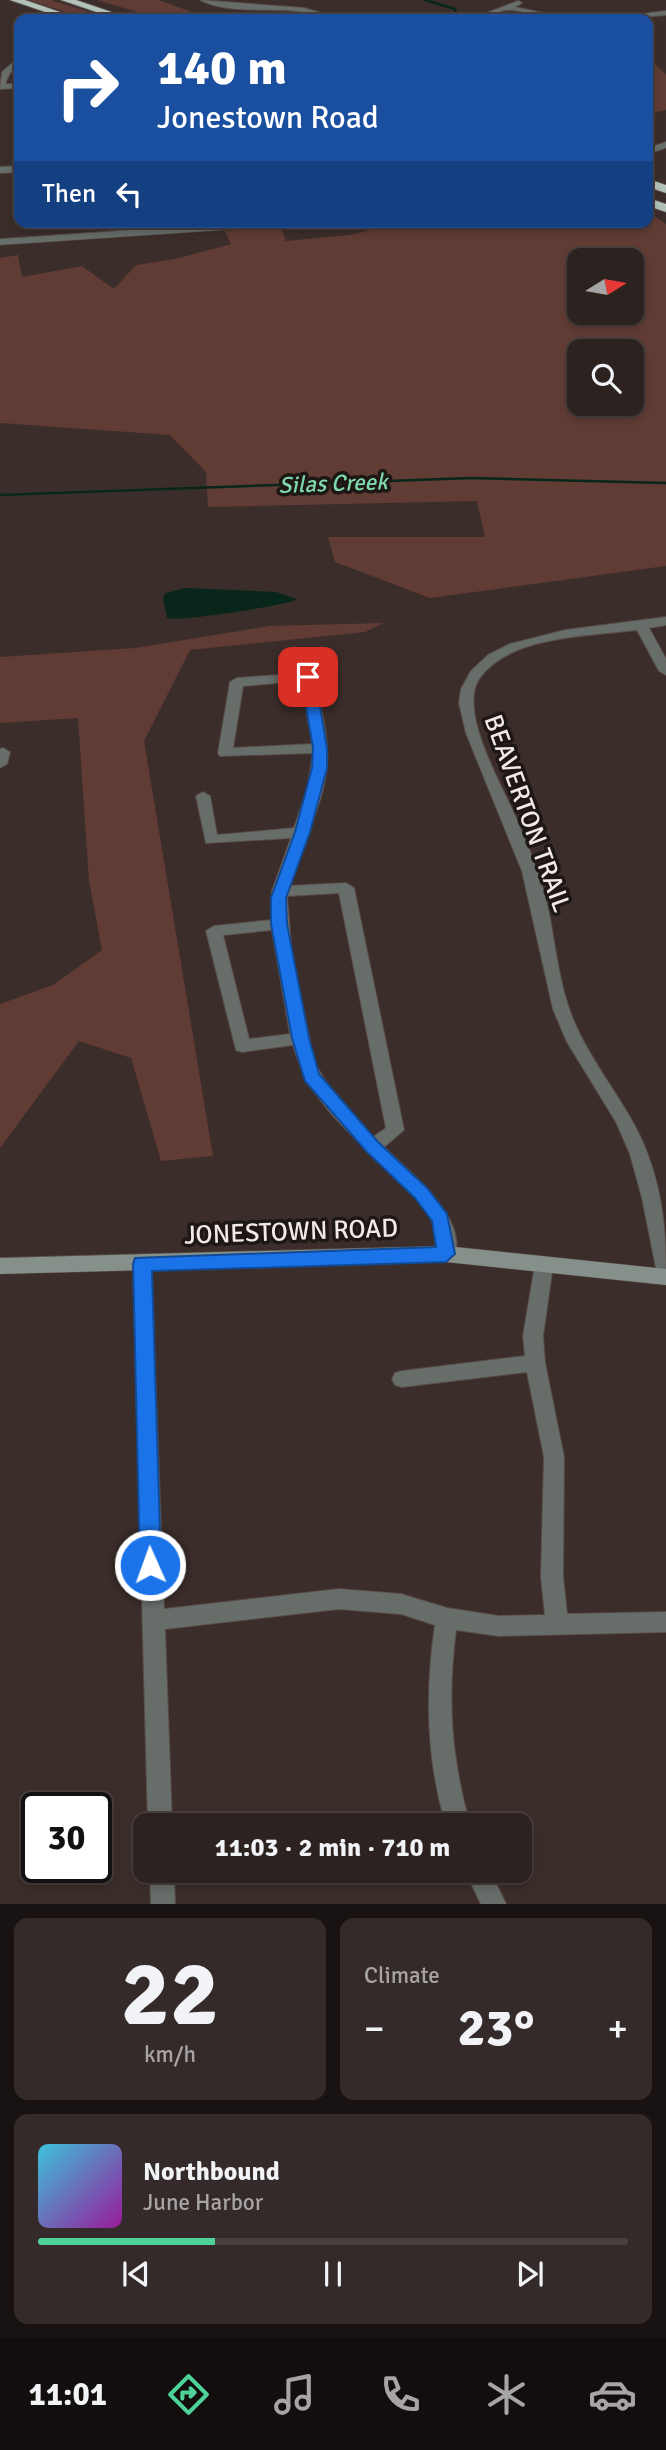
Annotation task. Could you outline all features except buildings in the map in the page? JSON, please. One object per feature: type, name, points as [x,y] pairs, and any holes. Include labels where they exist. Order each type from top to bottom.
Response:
[{"type":"highway","points":[[15,0],[59,14]]},
{"type":"highway","points":[[66,0],[111,14]]},
{"type":"main road","name":"JONESTOWN ROAD","points":[[0,1266],[446,1254],[666,1275]]},
{"type":"street","points":[[204,0],[227,5],[305,8],[323,14]]},
{"type":"street","points":[[492,14],[512,8],[522,0]]},
{"type":"street","points":[[512,8],[542,14]]},
{"type":"street","points":[[0,86],[6,72],[14,66]]},
{"type":"street","points":[[0,242],[208,228]]},
{"type":"street","name":"BEAVERTON TRAIL","points":[[666,621],[565,635],[505,651],[476,674],[465,695],[465,705],[481,754],[535,887],[558,1002],[566,1025],[583,1057],[611,1098],[638,1153],[666,1275]]},
{"type":"street","points":[[642,626],[666,671]]},
{"type":"street","points":[[320,748],[225,753],[237,682],[308,677],[320,748],[320,768],[302,832],[280,891],[279,924],[300,1038],[311,1076],[372,1147],[421,1193],[441,1219],[446,1254]]},
{"type":"street","points":[[203,796],[211,840],[302,832]]},
{"type":"street","points":[[280,891],[346,888],[395,1130],[372,1147]]},
{"type":"street","points":[[279,924],[214,931],[242,1046],[300,1038]]},
{"type":"street","points":[[142,1264],[160,1813]]},
{"type":"street","points":[[544,1265],[534,1326],[535,1363],[554,1457],[552,1577],[557,1625]]},
{"type":"street","points":[[402,1378],[535,1363]]},
{"type":"street","points":[[152,1619],[339,1599],[401,1604],[447,1618],[499,1626],[666,1622]]},
{"type":"street","points":[[447,1618],[440,1666],[438,1708],[443,1770],[455,1813]]},
{"type":"street","points":[[162,1883],[163,1904]]},
{"type":"street","points":[[483,1883],[494,1904]]},
{"type":"shaded area","points":[[28,0],[51,0],[96,14],[72,14]]},
{"type":"shaded area","points":[[97,0],[158,0],[198,14],[144,14]]},
{"type":"shaded area","points":[[653,63],[666,74],[666,110],[653,113]]},
{"type":"shaded area","points":[[653,215],[666,224],[666,566],[430,598],[335,562],[328,537],[485,537],[477,501],[208,507],[206,472],[170,435],[0,423],[0,258],[18,255],[22,277],[82,266],[114,289],[136,265],[175,259],[231,244],[225,231],[281,228],[286,241],[349,235],[380,228],[653,228]]},
{"type":"shaded area","points":[[185,588],[276,592],[297,599],[233,612],[191,618],[167,618],[163,598],[166,593]]},
{"type":"shaded area","points":[[383,623],[365,632],[190,650],[144,741],[213,1156],[161,1161],[131,1058],[79,1041],[0,1148],[0,1004],[53,985],[102,950],[89,881],[78,718],[0,723],[0,657],[135,648],[270,626]]},
{"type":"waterway","points":[[425,0],[455,9],[456,14]]},
{"type":"waterway","name":"Silas Creek","points":[[0,495],[472,478],[666,483]]},
{"type":"route","points":[[150,1565],[142,1264],[321,1256],[446,1254],[441,1219],[421,1193],[372,1147],[311,1076],[300,1038],[279,924],[278,898],[302,832],[320,768],[320,748],[308,677]]}]
